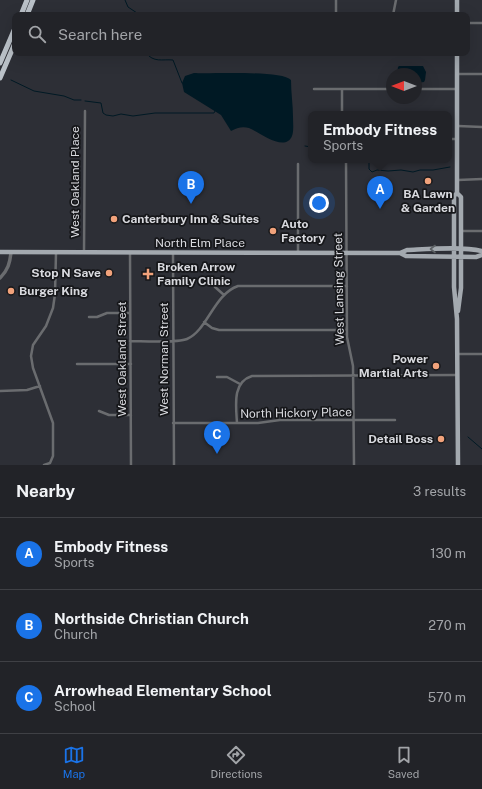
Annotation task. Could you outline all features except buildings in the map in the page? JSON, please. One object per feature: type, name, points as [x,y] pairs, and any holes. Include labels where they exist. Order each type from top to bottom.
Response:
[{"type":"highway","points":[[22,12],[27,0]]},
{"type":"highway","points":[[28,12],[33,0]]},
{"type":"highway","points":[[0,55],[12,42]]},
{"type":"highway","points":[[0,63],[12,42]]},
{"type":"highway","points":[[0,78],[12,42]]},
{"type":"main road","points":[[457,0],[457,12]]},
{"type":"main road","points":[[457,56],[457,193],[454,196],[453,257],[458,354],[458,465]]},
{"type":"main road","points":[[457,193],[461,197],[462,288],[457,319]]},
{"type":"main road","name":"North Elm Place","points":[[0,252],[400,253],[407,250],[453,249],[482,251]]},
{"type":"main road","name":"North Elm Place","points":[[400,253],[406,256],[476,257],[482,255]]},
{"type":"street","points":[[336,0],[336,12]]},
{"type":"street","points":[[394,12],[396,0]]},
{"type":"street","points":[[470,22],[482,22]]},
{"type":"street","points":[[457,74],[482,74]]},
{"type":"street","points":[[314,89],[386,89]]},
{"type":"street","points":[[342,89],[342,111]]},
{"type":"street","points":[[422,89],[457,89]]},
{"type":"street","name":"West Oakland Place","points":[[84,253],[85,111]]},
{"type":"street","points":[[457,126],[482,127]]},
{"type":"street","points":[[452,139],[457,139]]},
{"type":"street","name":"West Lansing Street","points":[[346,163],[347,330],[354,375],[354,465]]},
{"type":"street","points":[[298,164],[298,253]]},
{"type":"street","points":[[457,180],[482,179]]},
{"type":"street","points":[[461,231],[482,231]]},
{"type":"street","points":[[0,278],[8,269],[11,252]]},
{"type":"street","points":[[44,465],[49,464],[52,461],[53,423],[31,364],[31,352],[35,340],[46,326],[53,308],[55,294],[56,252]]},
{"type":"street","name":"West Oakland Street","points":[[130,253],[131,465]]},
{"type":"street","name":"West Norman Street","points":[[173,253],[174,465]]},
{"type":"street","points":[[130,341],[183,341],[190,338],[224,295],[230,289],[243,285],[347,286]]},
{"type":"street","points":[[215,287],[224,295]]},
{"type":"street","points":[[89,317],[97,317],[107,313],[130,313]]},
{"type":"street","points":[[204,322],[212,328],[219,330],[347,330]]},
{"type":"street","points":[[458,354],[482,354]]},
{"type":"street","points":[[77,364],[131,364]]},
{"type":"street","points":[[236,423],[236,394],[240,384],[247,378],[258,375],[458,375]]},
{"type":"street","points":[[216,377],[227,377],[240,384]]},
{"type":"street","points":[[0,391],[26,390],[40,386]]},
{"type":"street","points":[[99,411],[109,415],[131,415]]},
{"type":"street","name":"North Hickory Place","points":[[174,423],[259,423],[275,420],[395,420]]},
{"type":"water","points":[[423,66],[426,72],[424,82],[422,82],[422,68],[398,67]]},
{"type":"water","points":[[194,73],[261,74],[285,77],[291,80],[293,132],[289,141],[278,142],[246,127],[231,131],[221,115],[184,92],[182,83],[185,76]]},
{"type":"waterway","points":[[125,0],[128,7],[136,12]]},
{"type":"waterway","points":[[149,56],[158,60],[173,60],[182,83]]},
{"type":"waterway","points":[[11,80],[34,91],[64,96],[74,100],[81,100]]},
{"type":"waterway","points":[[85,101],[101,103],[103,113],[113,116],[121,114],[133,116],[155,113],[214,113],[215,111]]},
{"type":"waterway","points":[[369,163],[369,169],[372,172],[377,170],[401,170],[413,172],[450,167]]},
{"type":"waterway","points":[[468,437],[482,449]]},
{"type":"place","name":"BA Lawn & Garden","points":[[428,181]]},
{"type":"place","name":"Northside Christian Church","points":[[191,204]]},
{"type":"place","name":"Embody Fitness","points":[[380,209]]},
{"type":"place","name":"Canterbury Inn & Suites","points":[[114,219]]},
{"type":"place","name":"Auto Factory","points":[[273,231]]},
{"type":"place","name":"Stop N Save","points":[[109,273]]},
{"type":"place","name":"Broken Arrow Family Clinic","points":[[148,274]]},
{"type":"place","name":"Burger King","points":[[11,291]]},
{"type":"place","name":"Power Martial Arts","points":[[436,366]]},
{"type":"place","name":"Detail Boss","points":[[441,439]]},
{"type":"place","name":"Arrowhead Elementary School","points":[[217,454]]}]
